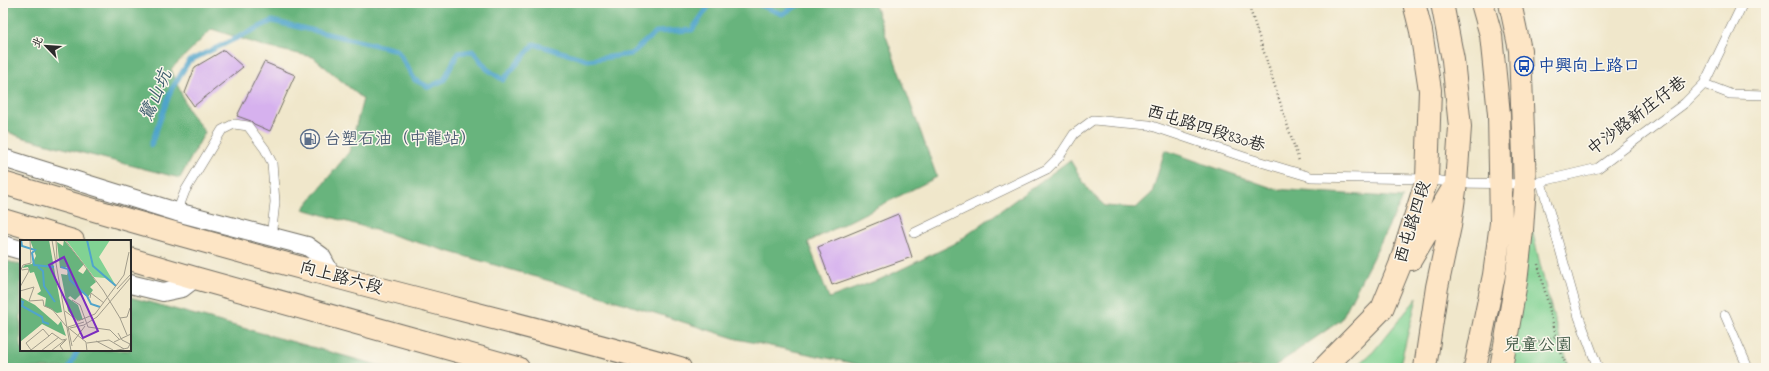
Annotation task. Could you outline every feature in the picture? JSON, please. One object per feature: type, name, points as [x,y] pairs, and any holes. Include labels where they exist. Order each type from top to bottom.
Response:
[{"type":"street","name":"西屯路四段","points":[[1324,368],[1382,309],[1400,265],[1427,179],[1430,90],[1421,31],[1414,3]]},
{"type":"street","name":"西屯路四段","points":[[1426,368],[1437,287],[1450,226],[1456,183],[1460,127],[1453,60],[1442,3]]},
{"type":"street","points":[[1475,368],[1495,268],[1501,223],[1499,114],[1490,35],[1482,3]]},
{"type":"street","points":[[1501,368],[1516,282],[1522,230],[1533,183],[1520,50],[1510,3]]},
{"type":"street","points":[[3,158],[177,212],[271,238],[307,246],[321,256],[332,276]]},
{"type":"street","name":"向上路六段","points":[[3,183],[135,222],[332,276],[550,332],[680,368]]},
{"type":"street","points":[[1382,309],[1456,183]]},
{"type":"street","points":[[3,220],[69,240]]},
{"type":"street","points":[[3,244],[20,250]]},
{"type":"street","points":[[131,258],[195,278],[518,368]]},
{"type":"street","points":[[131,284],[163,292],[182,288],[195,278]]},
{"type":"lane","name":"中沙路新庄仔巷","points":[[1427,179],[1456,183],[1533,183],[1598,168],[1685,103],[1704,84],[1743,3]]},
{"type":"lane","points":[[1704,84],[1730,94],[1766,95]]},
{"type":"lane","name":"西屯路四段830巷","points":[[914,233],[1047,168],[1059,156],[1074,134],[1093,120],[1149,125],[1244,157],[1311,177],[1427,179]]},
{"type":"lane","points":[[177,212],[185,191],[222,130],[234,124],[248,126],[265,149],[272,163],[275,202],[271,238]]},
{"type":"lane","points":[[1533,183],[1598,368]]},
{"type":"lane","points":[[1725,315],[1748,368]]},
{"type":"path","points":[[1250,3],[1249,6],[1304,175]]},
{"type":"path","points":[[1538,261],[1556,336],[1567,368]]},
{"type":"path","points":[[1522,346],[1556,336]]},
{"type":"green space","points":[[3,3],[874,3],[937,177],[808,242],[829,298],[881,279],[956,243],[1070,160],[1089,191],[1105,206],[1136,208],[1152,193],[1165,150],[1275,189],[1403,198],[1341,320],[1272,368],[875,368],[737,339],[591,293],[303,209],[349,152],[363,99],[313,57],[266,47],[212,29],[171,69],[188,110],[205,132],[180,178],[21,137],[3,130]]},
{"type":"green space","name":"兒童公園","points":[[1529,217],[1552,312],[1570,368],[1510,368]]},
{"type":"green space","points":[[3,260],[20,265],[20,351],[131,351],[131,297],[388,368],[3,368]]},
{"type":"green space","points":[[1417,298],[1399,368],[1355,368],[1373,352]]},
{"type":"building","points":[[224,50],[243,67],[194,106],[185,93],[195,67]]},
{"type":"building","points":[[264,62],[295,75],[270,131],[254,124],[251,121],[237,116]]},
{"type":"building","points":[[898,214],[912,257],[832,285],[818,247]]},
{"type":"waterway","name":"鷺山坑","points":[[151,145],[171,90],[189,61],[272,21],[397,50],[415,80],[429,87],[444,80],[458,53],[473,51],[487,69],[503,80],[534,44],[588,60],[631,54],[656,32],[692,30],[711,3]]},
{"type":"waterway","name":"鷺山坑","points":[[755,3],[782,14],[802,3]]},
{"type":"waterway","name":"鷺山坑","points":[[69,368],[78,351]]},
{"type":"place","name":"中興向上路口","points":[[1524,66]]},
{"type":"place","name":"台塑石油（中龍站）","points":[[310,139]]}]
